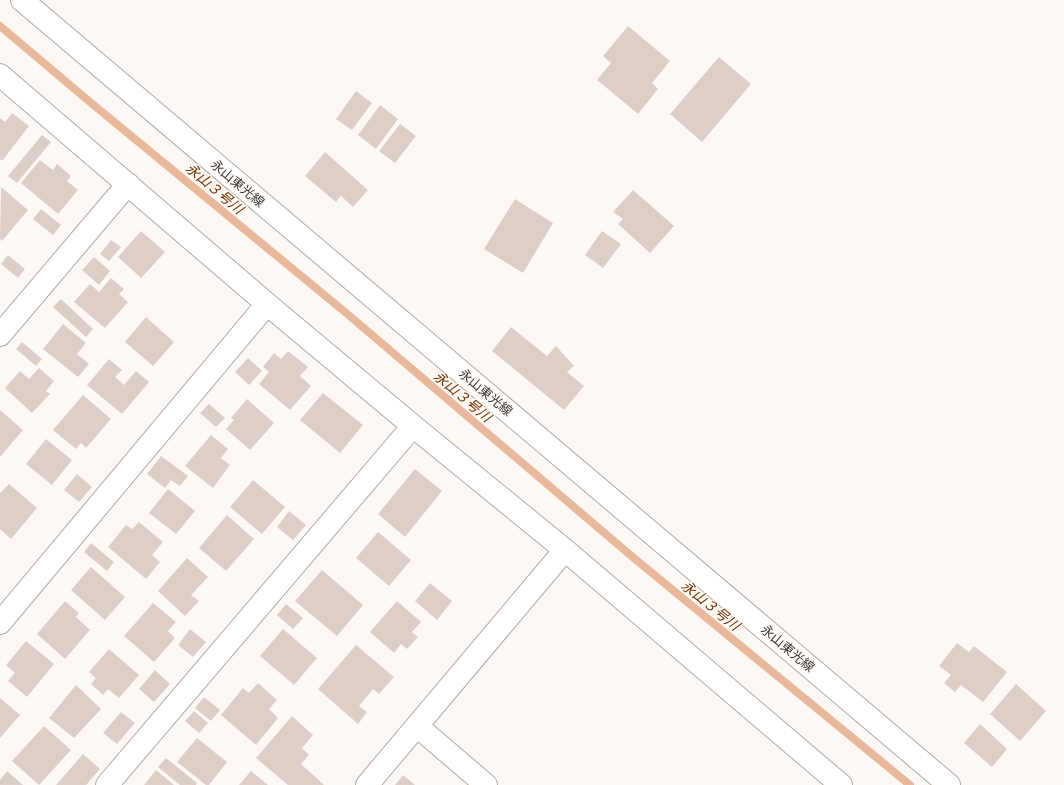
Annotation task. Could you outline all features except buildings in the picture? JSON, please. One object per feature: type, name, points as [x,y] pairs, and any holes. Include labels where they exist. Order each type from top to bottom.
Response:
[{"type":"street","name":"永山東光線","points":[[22,0],[949,785]]},
{"type":"street","points":[[0,75],[267,304],[565,550],[842,785]]},
{"type":"street","points":[[0,335],[128,184]]},
{"type":"street","points":[[0,623],[267,304]]},
{"type":"street","points":[[107,785],[413,426]]},
{"type":"street","points":[[367,785],[565,550]]},
{"type":"street","points":[[417,726],[486,785]]},
{"type":"waterway","name":"永山３号川","points":[[0,26],[345,312],[635,559],[910,785]]}]
